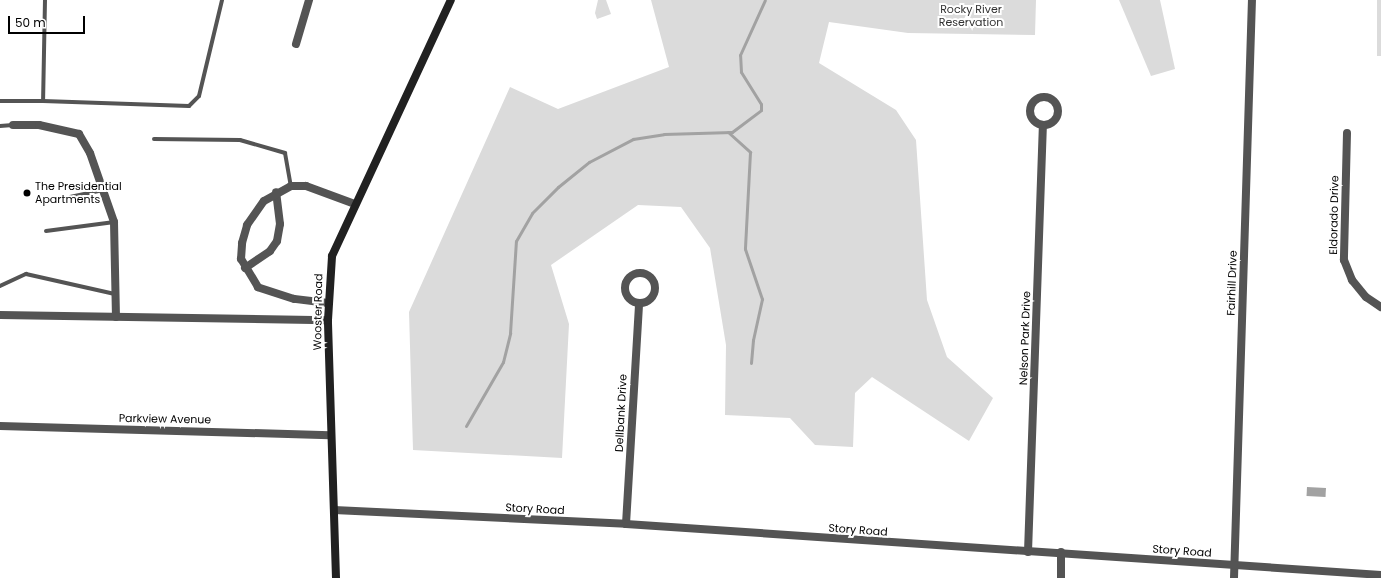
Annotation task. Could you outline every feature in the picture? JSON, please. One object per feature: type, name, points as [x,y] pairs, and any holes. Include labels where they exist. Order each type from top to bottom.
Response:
[{"type":"main road","name":"Wooster Road","points":[[336,578],[330,435],[328,320],[332,256],[451,0]]},
{"type":"street","points":[[296,44],[309,0]]},
{"type":"street","name":"Fairhill Drive","points":[[1234,578],[1252,0]]},
{"type":"street","points":[[13,125],[39,125],[79,134],[90,154],[114,222],[116,317]]},
{"type":"street","name":"Nelson Park Drive","points":[[1028,552],[1043,125]]},
{"type":"street","name":"Eldorado Drive","points":[[1347,133],[1344,260],[1352,280],[1366,296],[1381,307]]},
{"type":"street","points":[[328,303],[294,299],[258,287],[240,259],[247,225],[264,201],[276,192],[291,186],[306,186],[355,204]]},
{"type":"street","points":[[245,268],[270,251],[277,241],[280,224],[276,192]]},
{"type":"street","name":"Dellbank Drive","points":[[626,524],[639,304]]},
{"type":"street","points":[[0,315],[328,320]]},
{"type":"street","name":"Parkview Avenue","points":[[0,426],[330,435]]},
{"type":"street","name":"Story Road","points":[[334,510],[626,524],[1028,552],[1061,552],[1235,566],[1381,575]]},
{"type":"street","points":[[1061,552],[1061,578]]},
{"type":"lane","points":[[43,102],[45,0]]},
{"type":"lane","points":[[0,102],[189,106],[199,96],[222,0]]},
{"type":"lane","points":[[0,126],[13,125]]},
{"type":"lane","points":[[154,139],[240,140],[285,153],[291,186]]},
{"type":"lane","points":[[70,197],[103,190]]},
{"type":"lane","points":[[46,231],[114,222]]},
{"type":"lane","points":[[0,286],[26,274],[115,294]]},
{"type":"green space","points":[[598,0],[606,0],[611,14],[597,19],[595,13]]},
{"type":"green space","name":"Rocky River Reservation","points":[[651,0],[1036,0],[1035,35],[908,33],[829,22],[819,63],[896,110],[916,140],[927,300],[947,357],[993,398],[969,441],[872,377],[855,393],[853,447],[815,445],[790,418],[725,415],[726,345],[710,248],[681,207],[638,205],[551,265],[569,324],[562,458],[413,450],[409,312],[510,87],[558,109],[669,67]]},
{"type":"green space","points":[[1119,0],[1160,0],[1175,69],[1151,76]]},
{"type":"green space","points":[[1377,0],[1381,0],[1381,56],[1377,56]]},
{"type":"shaded area","points":[[1307,487],[1326,488],[1326,497],[1307,496]]},
{"type":"waterway","points":[[466,426],[503,362],[510,333],[516,241],[532,213],[558,187],[589,162],[633,139],[664,134],[732,132],[761,110],[761,104],[741,72],[740,55],[765,0]]},
{"type":"waterway","points":[[728,132],[750,152],[745,249],[762,299],[753,340],[751,363]]},
{"type":"place","name":"The Presidential Apartments","points":[[27,193]]}]
